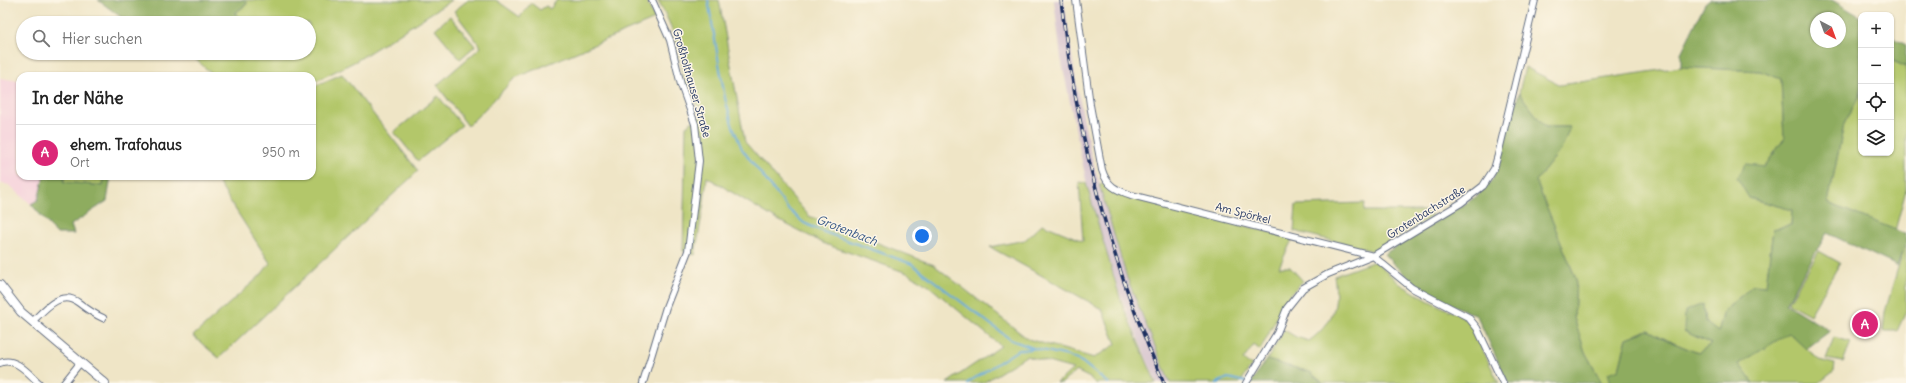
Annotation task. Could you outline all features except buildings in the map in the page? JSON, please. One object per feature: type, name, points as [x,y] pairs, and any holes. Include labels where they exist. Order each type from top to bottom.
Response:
[{"type":"street","name":"Großholthauser Straße","points":[[643,383],[666,308],[688,251],[699,161],[695,124],[681,84],[669,36],[652,0]]},
{"type":"street","name":"Am Spörkel","points":[[1076,0],[1090,105],[1102,170],[1104,178],[1112,187],[1131,195],[1373,256],[1412,288],[1468,317],[1477,328],[1503,383]]},
{"type":"street","name":"Grotenbachstraße","points":[[1246,383],[1276,333],[1287,308],[1303,288],[1328,274],[1373,256],[1461,203],[1475,193],[1490,177],[1498,155],[1511,105],[1535,0]]},
{"type":"street","points":[[0,285],[21,312],[105,383]]},
{"type":"street","points":[[32,322],[52,304],[60,299],[69,298],[78,302],[91,313],[103,318]]},
{"type":"street","points":[[0,364],[8,361],[14,362],[39,383]]},
{"type":"street","points":[[64,383],[80,363]]},
{"type":"shaded area","points":[[1054,0],[1064,0],[1075,76],[1090,151],[1127,278],[1170,383],[1157,383],[1124,305],[1103,244],[1086,180],[1061,58]]},
{"type":"shaded area","points":[[0,78],[16,80],[16,180],[104,180],[103,187],[64,182],[31,204],[9,185],[0,183]]},
{"type":"green space","points":[[98,0],[246,0],[247,4],[235,13],[237,16],[120,16]]},
{"type":"green space","points":[[246,0],[452,0],[356,61],[316,81],[316,72],[210,72],[197,60],[316,60],[316,16],[237,16],[235,13],[247,4]]},
{"type":"green space","points":[[468,0],[496,0],[520,17],[531,3],[540,10],[546,6],[550,9],[557,0],[646,0],[655,19],[515,78],[468,126],[437,85],[481,47],[454,11]]},
{"type":"green space","points":[[658,0],[719,0],[745,142],[809,216],[934,265],[1028,339],[1094,358],[1116,344],[1102,309],[990,247],[1025,240],[1042,224],[1083,241],[1079,182],[1086,183],[1122,304],[1156,383],[1095,383],[1090,378],[1076,371],[1062,383],[1057,383],[1073,369],[1026,356],[983,383],[947,383],[1001,346],[929,286],[907,273],[825,244],[774,218],[707,177],[695,255],[683,251],[686,126],[707,112],[698,105],[688,91],[678,46]]},
{"type":"green space","points":[[1710,0],[1832,0],[1858,15],[1858,98],[1844,124],[1828,203],[1906,234],[1906,248],[1904,247],[1897,266],[1827,233],[1786,304],[1830,331],[1806,349],[1789,333],[1739,364],[1753,383],[1611,383],[1608,373],[1619,369],[1627,338],[1648,330],[1669,341],[1698,353],[1711,344],[1684,331],[1685,311],[1703,304],[1705,322],[1718,332],[1724,311],[1753,285],[1766,286],[1773,229],[1791,225],[1792,210],[1749,198],[1737,178],[1746,164],[1765,166],[1784,139],[1781,79],[1760,71],[1681,67],[1681,53],[1705,4]]},
{"type":"green space","points":[[450,16],[475,46],[460,59],[435,29]]},
{"type":"green space","points":[[1894,39],[1906,45],[1906,67],[1894,61]]},
{"type":"green space","points":[[1894,61],[1906,67],[1906,190],[1895,231],[1828,203],[1844,124],[1858,98],[1858,156],[1894,156]]},
{"type":"green space","points":[[1525,67],[1560,85],[1681,67],[1760,71],[1781,79],[1784,139],[1765,166],[1749,198],[1792,210],[1791,225],[1773,229],[1766,286],[1753,285],[1724,311],[1718,333],[1705,322],[1684,331],[1711,344],[1698,353],[1669,341],[1648,330],[1627,338],[1619,369],[1610,382],[1611,383],[1602,383],[1585,352],[1574,318],[1576,279],[1536,181],[1562,148],[1569,127],[1545,127],[1519,93]]},
{"type":"green space","points":[[342,74],[418,171],[219,358],[193,336],[261,275],[270,263],[217,180],[316,180],[316,85]]},
{"type":"green space","points":[[1519,93],[1545,127],[1570,127],[1562,148],[1536,181],[1576,279],[1574,318],[1585,352],[1602,383],[1508,383],[1477,316],[1427,291],[1406,275],[1384,254],[1476,197],[1493,179]]},
{"type":"green space","points":[[438,96],[462,125],[418,161],[394,132]]},
{"type":"green space","points":[[43,180],[64,180],[64,182],[103,186],[104,180],[110,180],[107,201],[71,225],[74,234],[57,234],[31,204],[38,200]]},
{"type":"green space","points":[[64,180],[104,180],[103,186],[64,182]]},
{"type":"green space","points":[[1099,184],[1105,184],[1117,193],[1293,238],[1279,267],[1290,267],[1303,281],[1289,296],[1284,304],[1260,350],[1254,345],[1243,360],[1252,365],[1240,383],[1170,383],[1127,278]]},
{"type":"green space","points":[[1365,203],[1364,211],[1431,211],[1431,217],[1373,251],[1294,231],[1296,205]]},
{"type":"green space","points":[[1904,247],[1906,248],[1906,312],[1897,331],[1883,331],[1885,312]]},
{"type":"green space","points":[[1819,251],[1840,263],[1810,315],[1788,303]]},
{"type":"green space","points":[[1375,261],[1400,284],[1429,301],[1464,317],[1472,328],[1499,383],[1323,383],[1310,372],[1267,360],[1284,330],[1296,337],[1309,341],[1324,327],[1333,313],[1335,305],[1336,296],[1334,276]]},
{"type":"green space","points":[[1789,332],[1819,360],[1835,364],[1834,371],[1819,383],[1753,383],[1739,364]]},
{"type":"green space","points":[[1834,337],[1851,342],[1843,362],[1826,359]]},
{"type":"green space","points":[[1267,360],[1310,372],[1323,383],[1250,383]]},
{"type":"waterway","name":"Grotenbach","points":[[708,0],[725,98],[732,124],[742,149],[788,209],[804,223],[824,232],[912,264],[1011,340],[1033,348],[1068,356],[1082,362],[1108,383]]},
{"type":"waterway","points":[[967,383],[1018,350],[1032,349]]},
{"type":"waterway","points":[[1217,383],[1228,378],[1246,382]]},
{"type":"railway","points":[[1061,0],[1076,99],[1098,196],[1127,291],[1164,383]]},
{"type":"place","name":"ehem. Trafohaus","points":[[1865,324]]}]
